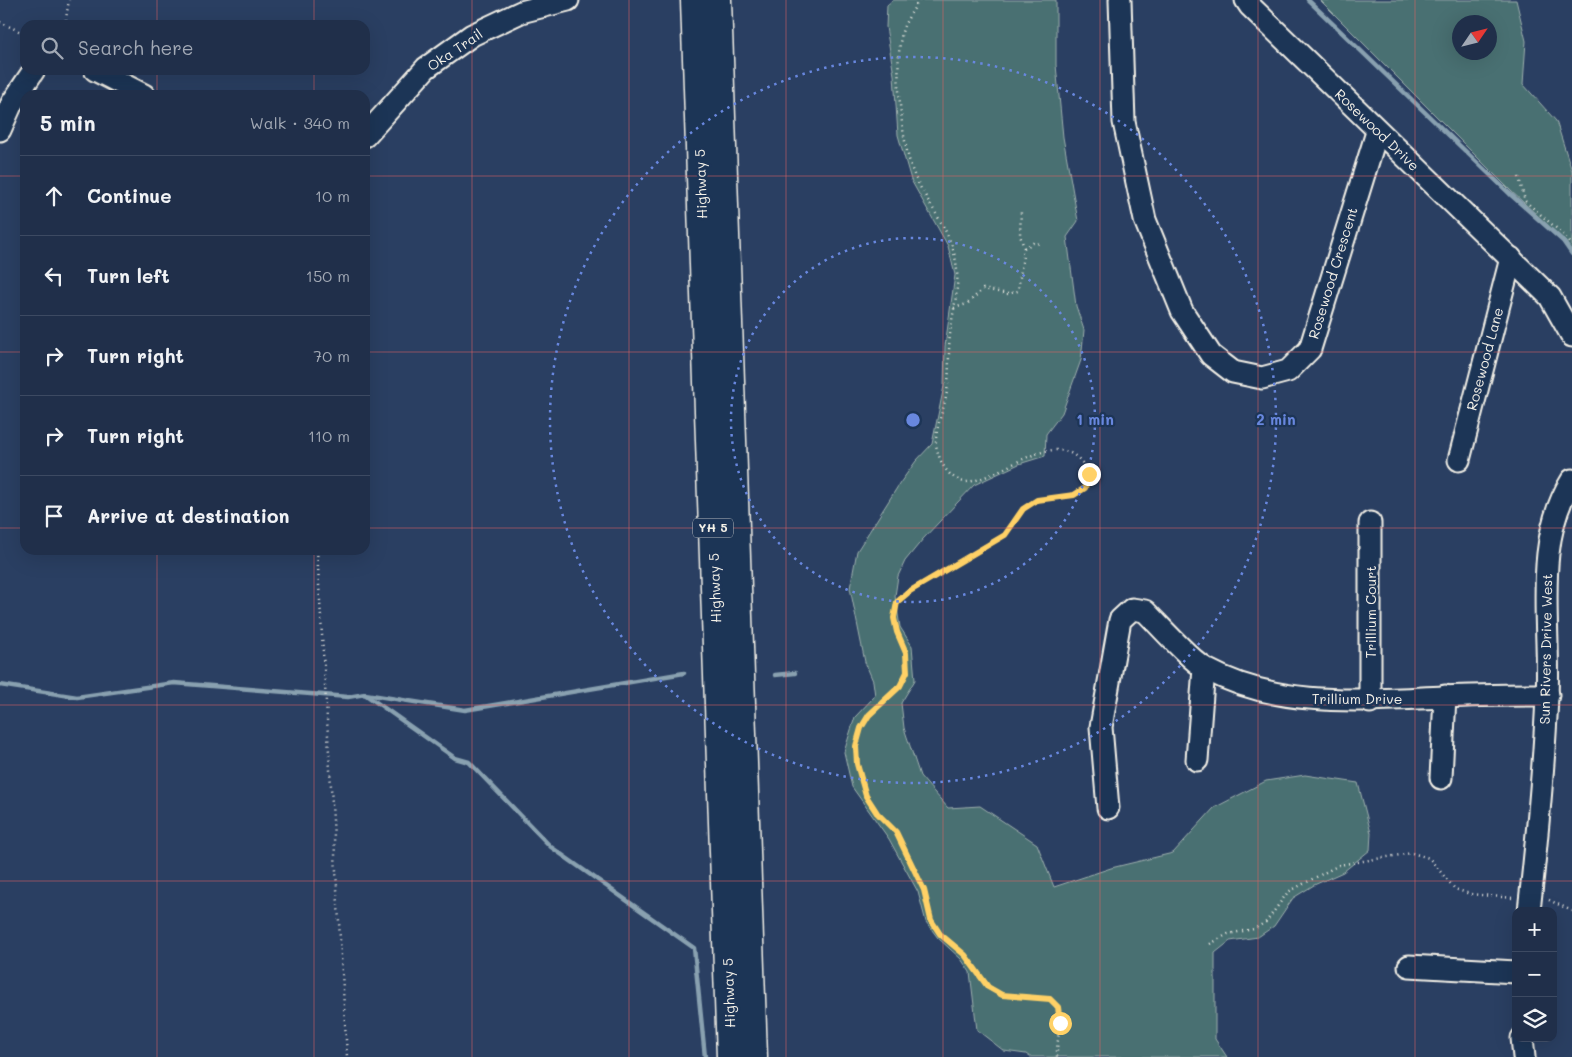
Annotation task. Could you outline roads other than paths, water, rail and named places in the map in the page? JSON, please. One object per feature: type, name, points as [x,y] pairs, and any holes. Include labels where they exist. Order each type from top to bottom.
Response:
[{"type":"highway","name":"Highway 5","points":[[695,0],[731,1057]]},
{"type":"highway","name":"Highway 5","points":[[717,0],[753,1057]]},
{"type":"street","name":"Oka Trail","points":[[370,130],[426,68],[472,35],[522,12],[568,0]]},
{"type":"street","name":"Rosewood Crescent","points":[[1120,0],[1124,122],[1145,220],[1182,311],[1210,355],[1234,372],[1262,378],[1288,371],[1310,349],[1377,132]]},
{"type":"street","name":"Rosewood Drive","points":[[1246,0],[1377,132],[1511,258]]},
{"type":"street","points":[[21,90],[31,75]]},
{"type":"street","points":[[105,75],[134,90]]},
{"type":"street","points":[[0,130],[12,103],[20,91]]},
{"type":"street","points":[[1511,258],[1550,297],[1572,336]]},
{"type":"street","name":"Rosewood Lane","points":[[1459,460],[1511,258]]},
{"type":"street","name":"Sun Rivers Drive West","points":[[1530,905],[1548,695],[1547,558],[1555,520],[1572,480]]},
{"type":"street","name":"Trillium Court","points":[[1370,523],[1370,702]]},
{"type":"street","name":"Trillium Drive","points":[[1108,808],[1101,727],[1120,620],[1132,609],[1145,611],[1204,668],[1254,690],[1320,701],[1370,702],[1445,696],[1548,695]]},
{"type":"street","points":[[1197,760],[1204,668]]},
{"type":"street","points":[[1441,778],[1445,696]]},
{"type":"street","points":[[1409,966],[1512,972]]},
{"type":"street","points":[[1522,1042],[1524,1057]]},
{"type":"waterway","points":[[1308,0],[1510,194],[1563,241],[1572,254]]},
{"type":"waterway","points":[[0,685],[77,697],[174,683],[348,697],[365,694],[465,710],[684,673]]},
{"type":"waterway","points":[[775,675],[795,673]]},
{"type":"waterway","points":[[366,695],[455,758],[469,762],[551,847],[694,948],[705,1057]]}]
